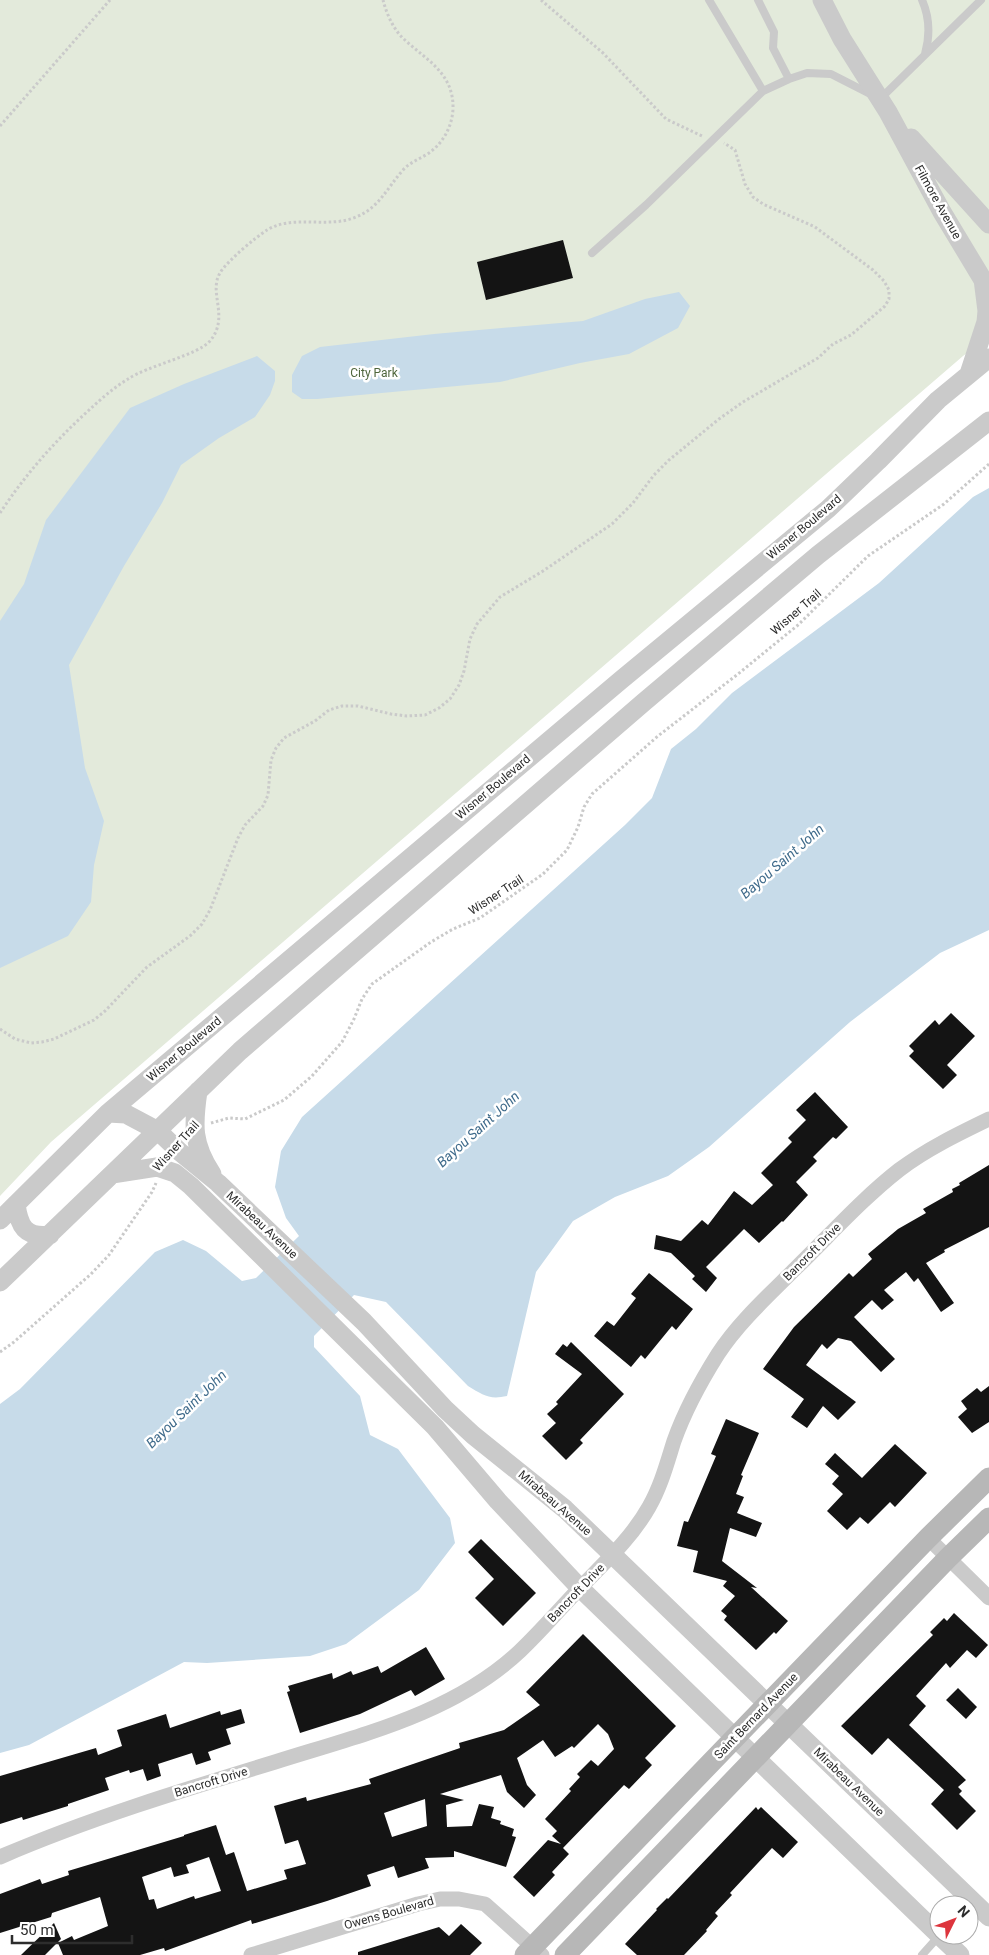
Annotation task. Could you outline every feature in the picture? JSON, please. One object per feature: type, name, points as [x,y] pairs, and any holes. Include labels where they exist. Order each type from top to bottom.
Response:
[{"type":"main road","name":"Saint Bernard Avenue","points":[[533,1952],[767,1704],[989,1478]]},
{"type":"main road","points":[[565,1955],[948,1558],[989,1518]]},
{"type":"street","name":"Filmore Avenue","points":[[822,0],[842,39],[884,106],[942,212],[986,285]]},
{"type":"street","name":"Filmore Avenue","points":[[884,106],[989,224]]},
{"type":"street","points":[[969,374],[985,328],[987,311],[986,285]]},
{"type":"street","name":"Wisner Boulevard","points":[[0,1220],[108,1113],[613,686],[828,508],[938,400],[989,358]]},
{"type":"street","points":[[0,1282],[240,1051],[651,696],[818,555],[989,421]]},
{"type":"street","points":[[198,1091],[195,1111],[195,1135],[202,1159],[218,1183]]},
{"type":"street","name":"Mirabeau Avenue","points":[[108,1113],[126,1114],[158,1131],[218,1183],[364,1322],[473,1435],[565,1509],[613,1554],[962,1895]]},
{"type":"street","name":"Bancroft Drive","points":[[0,1857],[167,1796],[387,1726],[425,1712],[466,1692],[491,1676],[520,1651],[637,1527],[651,1505],[662,1480],[675,1438],[696,1392],[720,1352],[744,1322],[864,1200],[900,1169],[933,1147],[989,1119]]},
{"type":"street","points":[[112,1174],[145,1168],[164,1169]]},
{"type":"street","name":"Mirabeau Avenue","points":[[164,1169],[175,1173],[191,1186],[346,1339],[435,1427],[510,1515],[580,1588],[929,1924]]},
{"type":"street","points":[[16,1204],[18,1222],[24,1228],[31,1234],[42,1236],[50,1234]]},
{"type":"street","points":[[928,1538],[989,1598]]},
{"type":"street","name":"Owens Boulevard","points":[[251,1955],[409,1906],[440,1899],[459,1899],[484,1904],[533,1952]]},
{"type":"street","name":"Mirabeau Avenue","points":[[950,1945],[960,1955]]},
{"type":"lane","points":[[709,0],[763,91]]},
{"type":"lane","points":[[758,0],[774,32],[773,48],[789,79]]},
{"type":"lane","points":[[922,0],[928,18],[928,44],[925,55]]},
{"type":"lane","points":[[592,253],[646,205],[763,91],[807,73],[831,74],[884,106],[925,55],[981,0]]},
{"type":"lane","points":[[922,1955],[931,1945]]},
{"type":"path","points":[[0,126],[110,0]]},
{"type":"path","points":[[0,513],[13,493],[44,455],[62,435],[106,394],[128,378],[196,350],[208,343],[215,334],[220,318],[216,287],[220,273],[253,242],[268,230],[287,223],[331,222],[355,218],[374,207],[403,170],[439,144],[450,127],[453,111],[452,96],[446,80],[435,65],[396,31],[383,0]]},
{"type":"path","points":[[0,1029],[15,1039],[31,1043],[42,1042],[54,1039],[105,1012],[147,967],[190,936],[202,924],[210,910],[238,838],[245,825],[263,806],[268,795],[270,760],[284,738],[315,721],[330,710],[342,706],[358,706],[407,716],[425,715],[439,708],[450,699],[459,685],[464,671],[470,639],[477,624],[500,597],[543,571],[612,524],[669,460],[711,425],[743,402],[818,358],[833,344],[851,335],[884,306],[889,299],[889,290],[884,281],[873,270],[816,227],[763,204],[753,197],[745,184],[735,150],[727,144],[712,141],[666,119],[603,52],[541,0]]},
{"type":"path","name":"Wisner Trail","points":[[195,1135],[203,1126],[229,1118],[245,1119],[284,1100],[312,1076],[342,1042],[362,999],[372,984],[431,942],[454,929],[480,918],[543,874],[567,850],[578,827],[584,807],[592,794],[658,736],[798,625],[868,556],[944,504],[989,464]]},
{"type":"path","name":"Wisner Trail","points":[[0,1352],[14,1342],[91,1274],[109,1255],[152,1192],[159,1175],[164,1169]]},
{"type":"green space","name":"City Park","points":[[0,0],[989,0],[989,337],[963,356],[51,1142],[0,1196]]},
{"type":"water","points":[[679,292],[690,306],[678,328],[629,354],[580,363],[500,382],[317,399],[302,399],[292,392],[292,375],[302,356],[320,347],[434,334],[583,321],[645,299]]},
{"type":"water","points":[[257,356],[275,371],[275,381],[270,395],[255,417],[219,438],[181,465],[162,503],[124,566],[69,665],[85,768],[104,821],[94,865],[91,902],[68,936],[0,968],[0,621],[24,584],[46,520],[130,408],[184,384]]},
{"type":"water","name":"Bayou Saint John","points":[[989,488],[989,930],[940,953],[850,1022],[709,1147],[668,1176],[615,1197],[573,1221],[536,1272],[507,1396],[486,1396],[468,1386],[386,1302],[354,1295],[314,1336],[314,1347],[360,1396],[370,1435],[398,1449],[450,1518],[455,1543],[419,1590],[346,1644],[310,1656],[207,1663],[184,1662],[29,1745],[0,1753],[0,1404],[20,1389],[155,1252],[183,1240],[206,1251],[242,1281],[256,1278],[299,1236],[286,1218],[275,1187],[281,1151],[302,1117],[625,825],[652,798],[671,749],[696,729],[732,693],[879,583],[973,497]]},
{"type":"building","points":[[563,240],[573,278],[486,300],[477,262]]},
{"type":"building","points":[[951,1013],[975,1036],[947,1065],[957,1075],[943,1089],[909,1056],[914,1051],[909,1046],[935,1020],[939,1025]]},
{"type":"building","points":[[815,1092],[848,1127],[836,1139],[833,1137],[813,1157],[817,1161],[796,1182],[808,1195],[783,1222],[759,1243],[744,1229],[706,1267],[717,1278],[706,1292],[692,1279],[695,1276],[671,1253],[654,1249],[656,1235],[681,1241],[702,1220],[708,1225],[734,1191],[752,1205],[773,1185],[761,1173],[792,1142],[788,1138],[806,1120],[796,1110]]},
{"type":"building","points":[[989,1165],[989,1227],[944,1250],[945,1252],[926,1263],[954,1303],[941,1312],[918,1278],[914,1282],[906,1272],[884,1290],[894,1300],[882,1310],[872,1300],[854,1317],[895,1359],[881,1372],[851,1341],[838,1338],[827,1349],[822,1344],[806,1365],[856,1402],[838,1420],[823,1406],[807,1428],[791,1417],[804,1399],[763,1369],[794,1327],[849,1273],[853,1277],[872,1259],[868,1254],[898,1229],[926,1213],[923,1209],[953,1192],[952,1189],[960,1185],[959,1183]]},
{"type":"building","points":[[649,1273],[693,1309],[676,1330],[672,1326],[645,1359],[641,1355],[631,1367],[594,1336],[607,1321],[614,1326],[636,1298],[631,1294]]},
{"type":"building","points":[[571,1342],[624,1394],[580,1440],[583,1443],[566,1460],[542,1436],[556,1423],[547,1414],[558,1404],[556,1402],[582,1374],[555,1354],[563,1344],[567,1347]]},
{"type":"building","points":[[989,1386],[989,1422],[972,1433],[958,1417],[967,1409],[961,1401],[977,1388],[981,1392]]},
{"type":"building","points":[[726,1419],[759,1433],[741,1475],[743,1476],[736,1494],[744,1497],[737,1513],[762,1523],[756,1537],[730,1528],[722,1561],[757,1588],[751,1587],[788,1621],[776,1634],[774,1632],[756,1650],[724,1620],[727,1616],[721,1611],[735,1596],[723,1586],[727,1581],[693,1572],[698,1551],[677,1546],[684,1521],[688,1522],[716,1456],[711,1454]]},
{"type":"building","points":[[895,1444],[927,1473],[895,1507],[890,1502],[868,1524],[860,1517],[847,1530],[827,1511],[843,1494],[832,1484],[839,1476],[825,1464],[835,1453],[862,1478]]},
{"type":"building","points":[[481,1539],[536,1593],[503,1626],[475,1598],[494,1579],[468,1552]]},
{"type":"building","points":[[954,1613],[988,1645],[976,1658],[967,1650],[950,1668],[946,1663],[916,1696],[926,1706],[909,1725],[966,1780],[958,1787],[962,1791],[959,1794],[976,1811],[957,1830],[931,1804],[944,1790],[888,1738],[872,1755],[841,1726],[933,1635],[930,1632],[944,1618],[947,1621]]},
{"type":"building","points":[[583,1634],[676,1726],[645,1758],[652,1765],[629,1789],[624,1785],[563,1848],[569,1854],[552,1872],[555,1875],[534,1897],[513,1877],[548,1840],[561,1844],[552,1836],[557,1831],[545,1819],[571,1791],[569,1789],[580,1777],[577,1774],[591,1760],[598,1766],[614,1749],[608,1734],[598,1724],[574,1748],[572,1746],[555,1757],[543,1740],[517,1758],[527,1785],[536,1795],[524,1808],[507,1792],[501,1775],[440,1794],[464,1800],[446,1805],[447,1827],[472,1826],[479,1804],[494,1807],[491,1818],[501,1821],[500,1824],[514,1829],[512,1836],[516,1837],[506,1867],[454,1851],[454,1857],[425,1858],[429,1868],[398,1878],[394,1866],[367,1875],[371,1886],[252,1924],[251,1920],[165,1951],[164,1948],[140,1955],[63,1955],[58,1943],[72,1936],[74,1940],[108,1926],[100,1897],[52,1913],[51,1917],[0,1933],[0,1894],[40,1879],[42,1884],[69,1875],[68,1871],[216,1825],[226,1855],[234,1852],[247,1891],[287,1879],[284,1870],[306,1864],[298,1840],[285,1844],[274,1806],[306,1797],[307,1801],[371,1784],[369,1779],[460,1748],[459,1743],[504,1730],[540,1705],[526,1692]],"holes":[[[425,1799],[427,1826],[392,1837],[384,1813]],[[209,1857],[221,1891],[195,1899],[194,1896],[157,1909],[154,1899],[149,1900],[142,1877],[171,1867],[174,1877],[189,1873],[186,1865]]]},
{"type":"building","points":[[426,1647],[445,1679],[415,1696],[411,1690],[360,1714],[300,1733],[287,1692],[290,1691],[288,1686],[332,1673],[333,1679],[351,1671],[353,1675],[378,1666],[381,1673]]},
{"type":"building","points":[[958,1688],[977,1707],[966,1719],[946,1700]]},
{"type":"building","points":[[241,1709],[245,1723],[226,1729],[231,1744],[208,1752],[211,1760],[196,1765],[192,1753],[158,1764],[161,1776],[147,1781],[143,1769],[130,1773],[129,1770],[105,1778],[109,1790],[68,1804],[68,1806],[23,1820],[22,1817],[0,1824],[0,1776],[96,1748],[98,1755],[122,1746],[117,1730],[166,1714],[170,1728],[220,1711],[221,1715]]},
{"type":"building","points":[[756,1807],[758,1810],[761,1807],[798,1842],[783,1858],[772,1848],[730,1893],[732,1895],[715,1913],[718,1916],[707,1931],[684,1955],[637,1955],[625,1944],[656,1909],[668,1899]]},
{"type":"building","points":[[54,1923],[61,1939],[45,1955],[21,1955]]},
{"type":"building","points":[[461,1924],[482,1943],[470,1955],[358,1955],[358,1952],[439,1927],[449,1936]]}]
